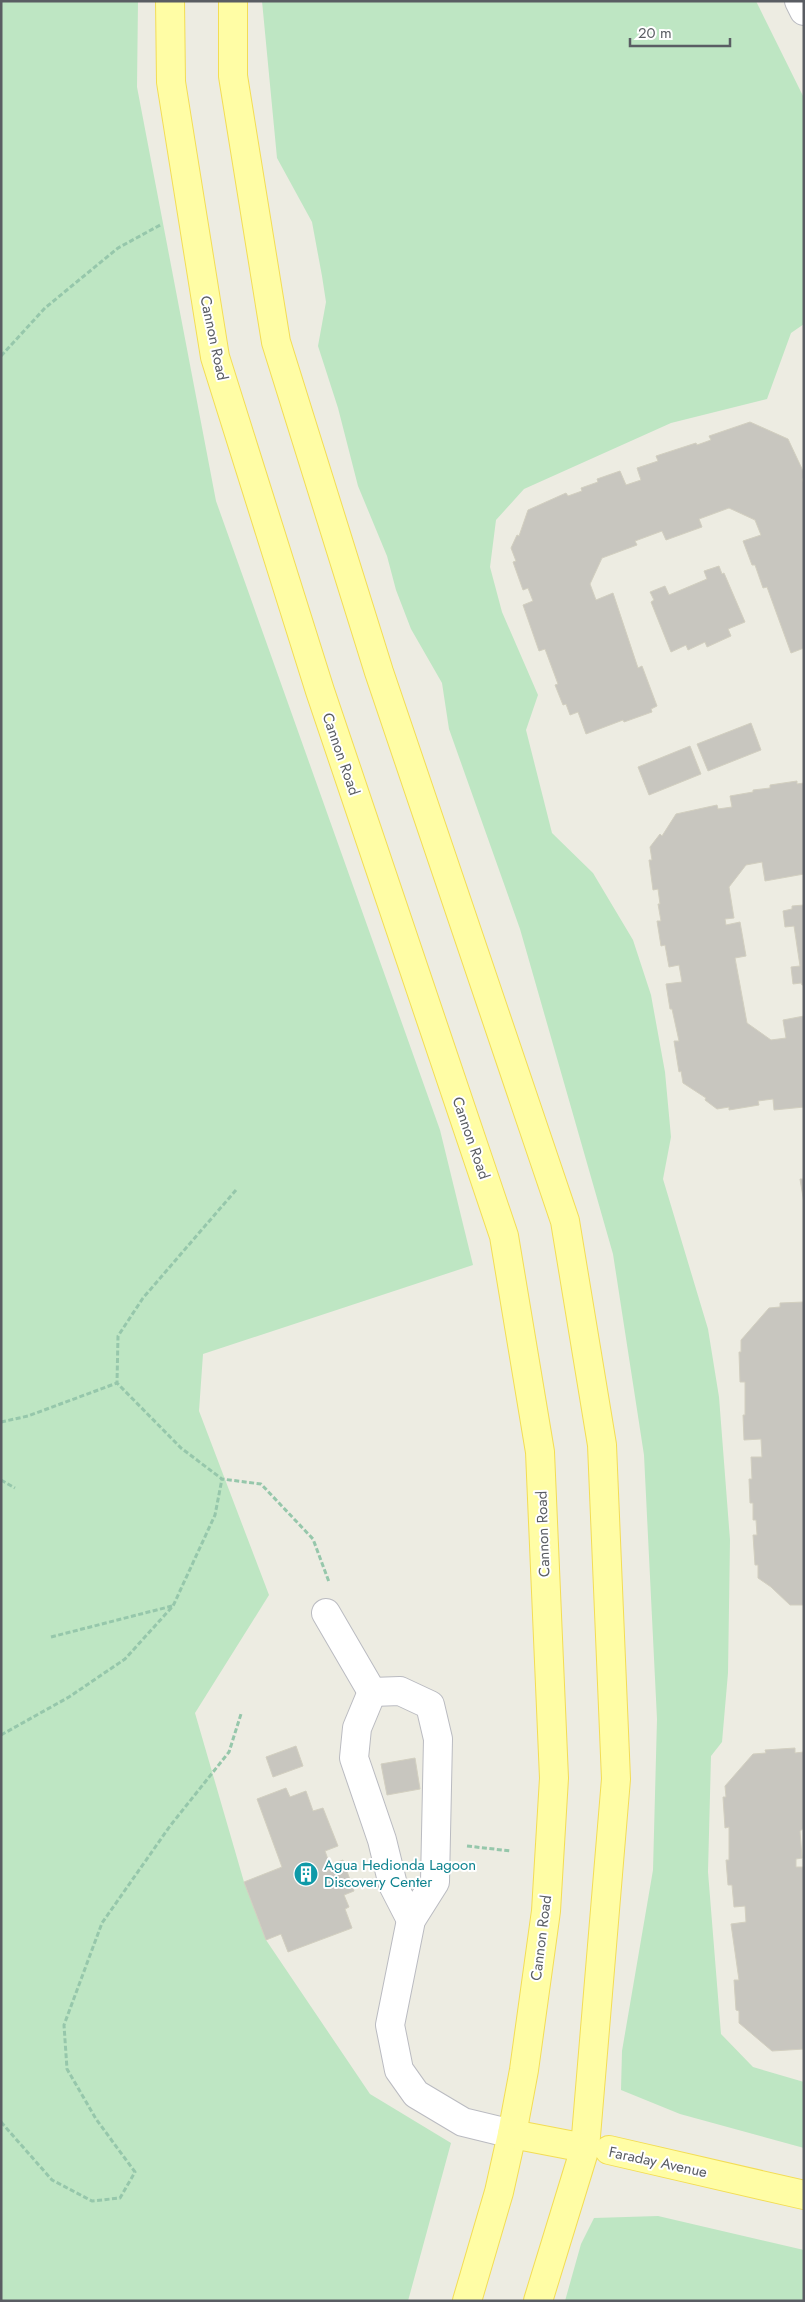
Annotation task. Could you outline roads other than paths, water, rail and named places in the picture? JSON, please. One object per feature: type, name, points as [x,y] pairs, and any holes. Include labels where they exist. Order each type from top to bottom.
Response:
[{"type":"main road","name":"Cannon Road","points":[[170,1],[171,82],[215,357],[320,691],[504,1236],[540,1452],[554,1778],[546,1911],[524,2070],[512,2134],[499,2192],[467,2301]]},
{"type":"main road","points":[[232,1],[233,76],[276,342],[379,672],[565,1221],[602,1445],[616,1779],[597,2149],[538,2301]]},
{"type":"main road","name":"Faraday Avenue","points":[[512,2134],[597,2149],[804,2195]]},
{"type":"street","points":[[799,1],[804,11]]},
{"type":"street","points":[[329,1602],[372,1692],[357,1728],[354,1758],[382,1840],[393,1885],[411,1920]]},
{"type":"street","points":[[372,1692],[400,1691],[430,1704],[438,1739],[435,1882],[411,1920],[390,2025],[398,2070],[416,2094],[464,2122],[512,2134]]},
{"type":"place","name":"Agua Hedionda Lagoon Discovery Center","points":[[306,1874]]}]
